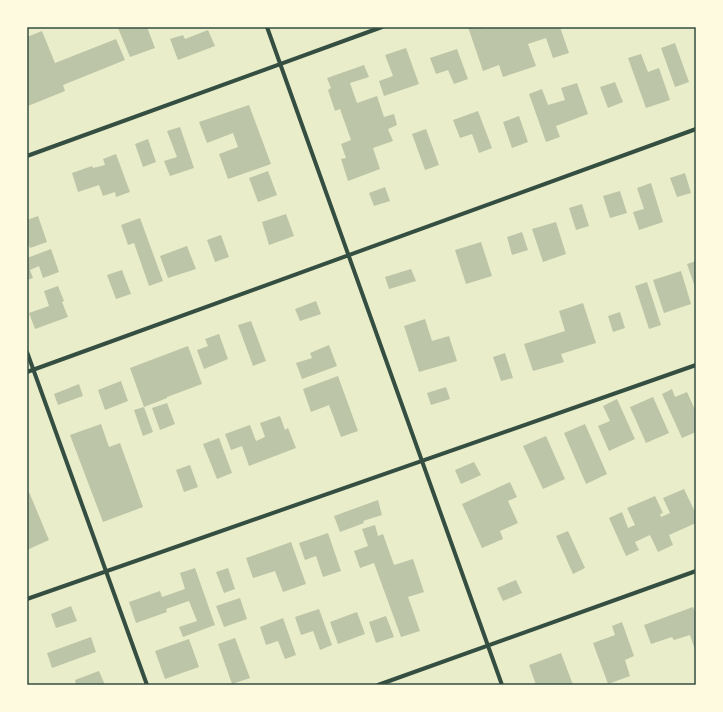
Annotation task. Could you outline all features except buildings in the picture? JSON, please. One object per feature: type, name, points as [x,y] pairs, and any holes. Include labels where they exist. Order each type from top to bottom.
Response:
[{"type":"street","points":[[268,27],[502,685]]},
{"type":"street","points":[[27,156],[382,27]]},
{"type":"street","points":[[27,372],[696,129]]},
{"type":"street","points":[[27,352],[147,685]]},
{"type":"street","points":[[27,599],[696,365]]},
{"type":"street","points":[[378,685],[696,571]]}]
